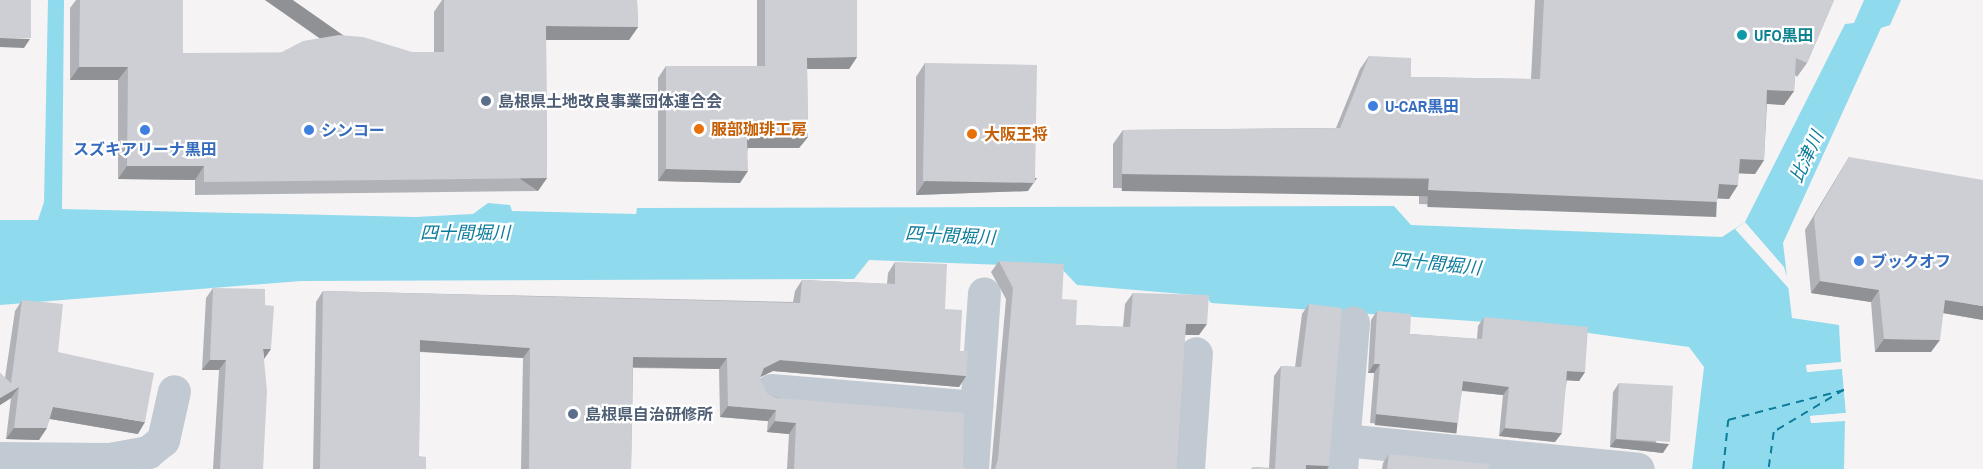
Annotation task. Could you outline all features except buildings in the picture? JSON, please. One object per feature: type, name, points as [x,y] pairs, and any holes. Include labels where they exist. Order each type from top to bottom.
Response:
[{"type":"street","points":[[972,469],[984,293]]},
{"type":"street","points":[[1353,322],[1342,454],[1638,469]]},
{"type":"street","points":[[1188,469],[1196,353]]},
{"type":"street","points":[[771,390],[976,407]]},
{"type":"street","points":[[7,462],[108,464],[148,452],[163,440],[174,391]]},
{"type":"water","points":[[48,0],[64,0],[62,209],[416,217],[473,214],[488,203],[510,205],[512,211],[636,214],[637,208],[1394,206],[1411,225],[1722,237],[1745,222],[1845,24],[1854,23],[1864,0],[1901,0],[1890,25],[1881,28],[1783,243],[1792,318],[1839,325],[1842,363],[1806,365],[1808,372],[1842,368],[1846,413],[1810,416],[1811,423],[1845,420],[1844,469],[1692,469],[1704,367],[1689,347],[1531,325],[1211,303],[1206,296],[1077,285],[1060,267],[869,260],[854,279],[301,281],[0,305],[0,220],[38,220],[44,202]]},
{"type":"pier","points":[[1745,222],[1784,267],[1792,292],[1735,229]]},
{"type":"pier","points":[[1839,325],[1849,414],[1813,419],[1847,419],[1850,449],[1847,469],[1845,421],[1811,423],[1810,416],[1846,413],[1842,369],[1807,372],[1806,365],[1841,362]]},
{"type":"ferry route","points":[[1723,469],[1728,420],[1844,390],[1774,432],[1769,469]]},
{"type":"place","name":"UFO黒田","points":[[1742,35]]},
{"type":"place","name":"島根県土地改良事業団体連合会","points":[[486,101]]},
{"type":"place","name":"U-CAR黒田","points":[[1373,106]]},
{"type":"place","name":"服部珈琲工房","points":[[699,129]]},
{"type":"place","name":"スズキアリーナ黒田","points":[[145,130]]},
{"type":"place","name":"シンコー","points":[[309,130]]},
{"type":"place","name":"大阪王将","points":[[972,134]]},
{"type":"place","name":"ブックオフ","points":[[1859,261]]},
{"type":"place","name":"島根県自治研修所","points":[[573,414]]},
{"type":"water label","name":"比津川","points":[[1807,157]]},
{"type":"water label","name":"四十間堀川","points":[[465,233]]},
{"type":"water label","name":"四十間堀川","points":[[950,236]]},
{"type":"water label","name":"四十間堀川","points":[[1436,264]]}]
